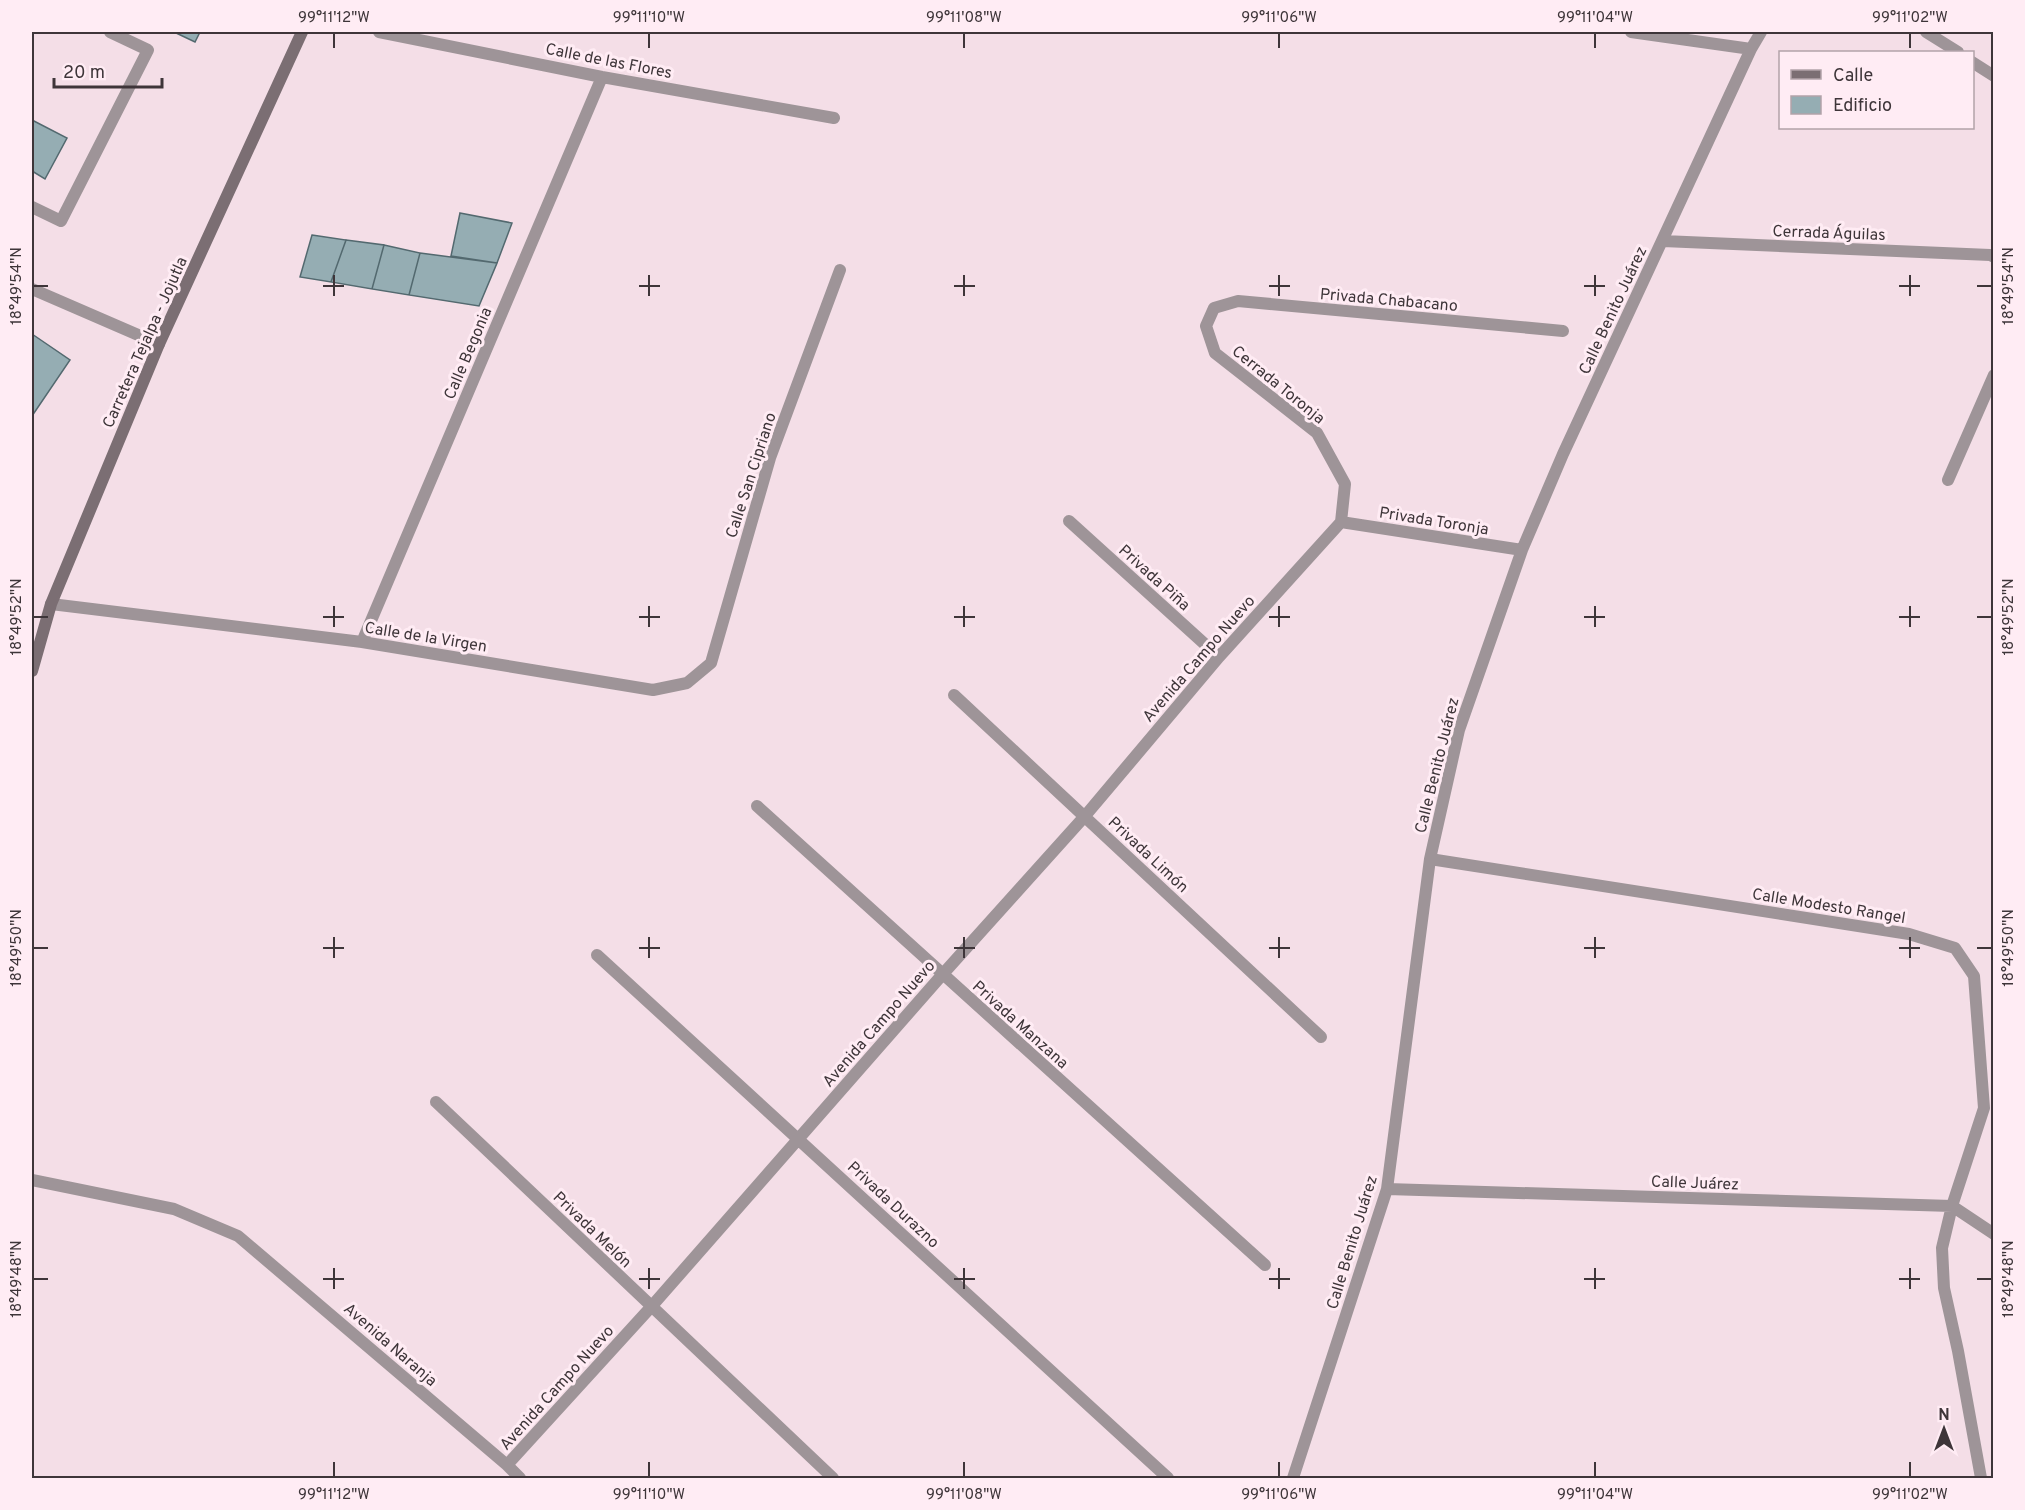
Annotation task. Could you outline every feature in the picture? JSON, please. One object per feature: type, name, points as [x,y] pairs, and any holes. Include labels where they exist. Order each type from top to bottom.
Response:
[{"type":"main road","name":"Carretera Tejalpa - Jojutla","points":[[32,671],[51,604],[159,344],[302,32]]},
{"type":"street","points":[[32,207],[61,221],[148,50],[111,32]]},
{"type":"street","name":"Calle de las Flores","points":[[379,32],[602,77],[834,118]]},
{"type":"street","points":[[1631,32],[1751,49]]},
{"type":"street","name":"Calle Benito Juárez","points":[[1293,1479],[1387,1189],[1430,859],[1459,730],[1522,550],[1563,454],[1751,49],[1761,32]]},
{"type":"street","points":[[1926,32],[1956,51]]},
{"type":"street","points":[[1974,63],[1994,76]]},
{"type":"street","name":"Calle Begonia","points":[[362,642],[602,77]]},
{"type":"street","name":"Cerrada Águilas","points":[[1663,241],[1990,255],[1994,257]]},
{"type":"street","name":"Calle San Cipriano","points":[[687,683],[711,663],[770,458],[840,270]]},
{"type":"street","points":[[32,290],[159,344]]},
{"type":"street","name":"Privada Chabacano","points":[[1214,308],[1238,301],[1563,331]]},
{"type":"street","name":"Cerrada Toronja","points":[[1214,308],[1206,326],[1215,353],[1317,432],[1345,484],[1341,522]]},
{"type":"street","points":[[1948,480],[1994,375]]},
{"type":"street","name":"Privada Piña","points":[[1069,521],[1219,657]]},
{"type":"street","name":"Privada Toronja","points":[[1341,522],[1522,550]]},
{"type":"street","name":"Avenida Campo Nuevo","points":[[507,1465],[651,1307],[942,975],[1085,816],[1219,657],[1341,522]]},
{"type":"street","name":"Calle de la Virgen","points":[[51,604],[362,642],[653,690],[687,683]]},
{"type":"street","name":"Privada Limón","points":[[954,695],[1321,1037]]},
{"type":"street","name":"Privada Manzana","points":[[758,806],[1265,1265]]},
{"type":"street","name":"Calle Modesto Rangel","points":[[1430,859],[1909,934],[1955,948],[1974,976],[1988,1105],[1952,1206],[1942,1248],[1944,1288],[1981,1479]]},
{"type":"street","name":"Privada Durazno","points":[[597,955],[1168,1479]]},
{"type":"street","name":"Privada Melón","points":[[436,1102],[833,1479]]},
{"type":"street","name":"Avenida Naranja","points":[[32,1180],[174,1209],[238,1236],[507,1465],[520,1479]]},
{"type":"street","name":"Calle Juárez","points":[[1387,1189],[1952,1206]]},
{"type":"street","points":[[1952,1206],[1994,1233]]},
{"type":"building","points":[[174,32],[200,32],[195,42]]},
{"type":"building","points":[[32,120],[67,138],[45,179],[32,171]]},
{"type":"building","points":[[460,213],[512,223],[497,263],[451,256]]},
{"type":"building","points":[[312,235],[346,240],[331,282],[300,277]]},
{"type":"building","points":[[346,240],[384,245],[372,289],[331,282]]},
{"type":"building","points":[[384,245],[420,253],[409,295],[372,289]]},
{"type":"building","points":[[420,253],[497,263],[479,306],[409,295]]},
{"type":"building","points":[[32,334],[70,360],[32,416]]}]
